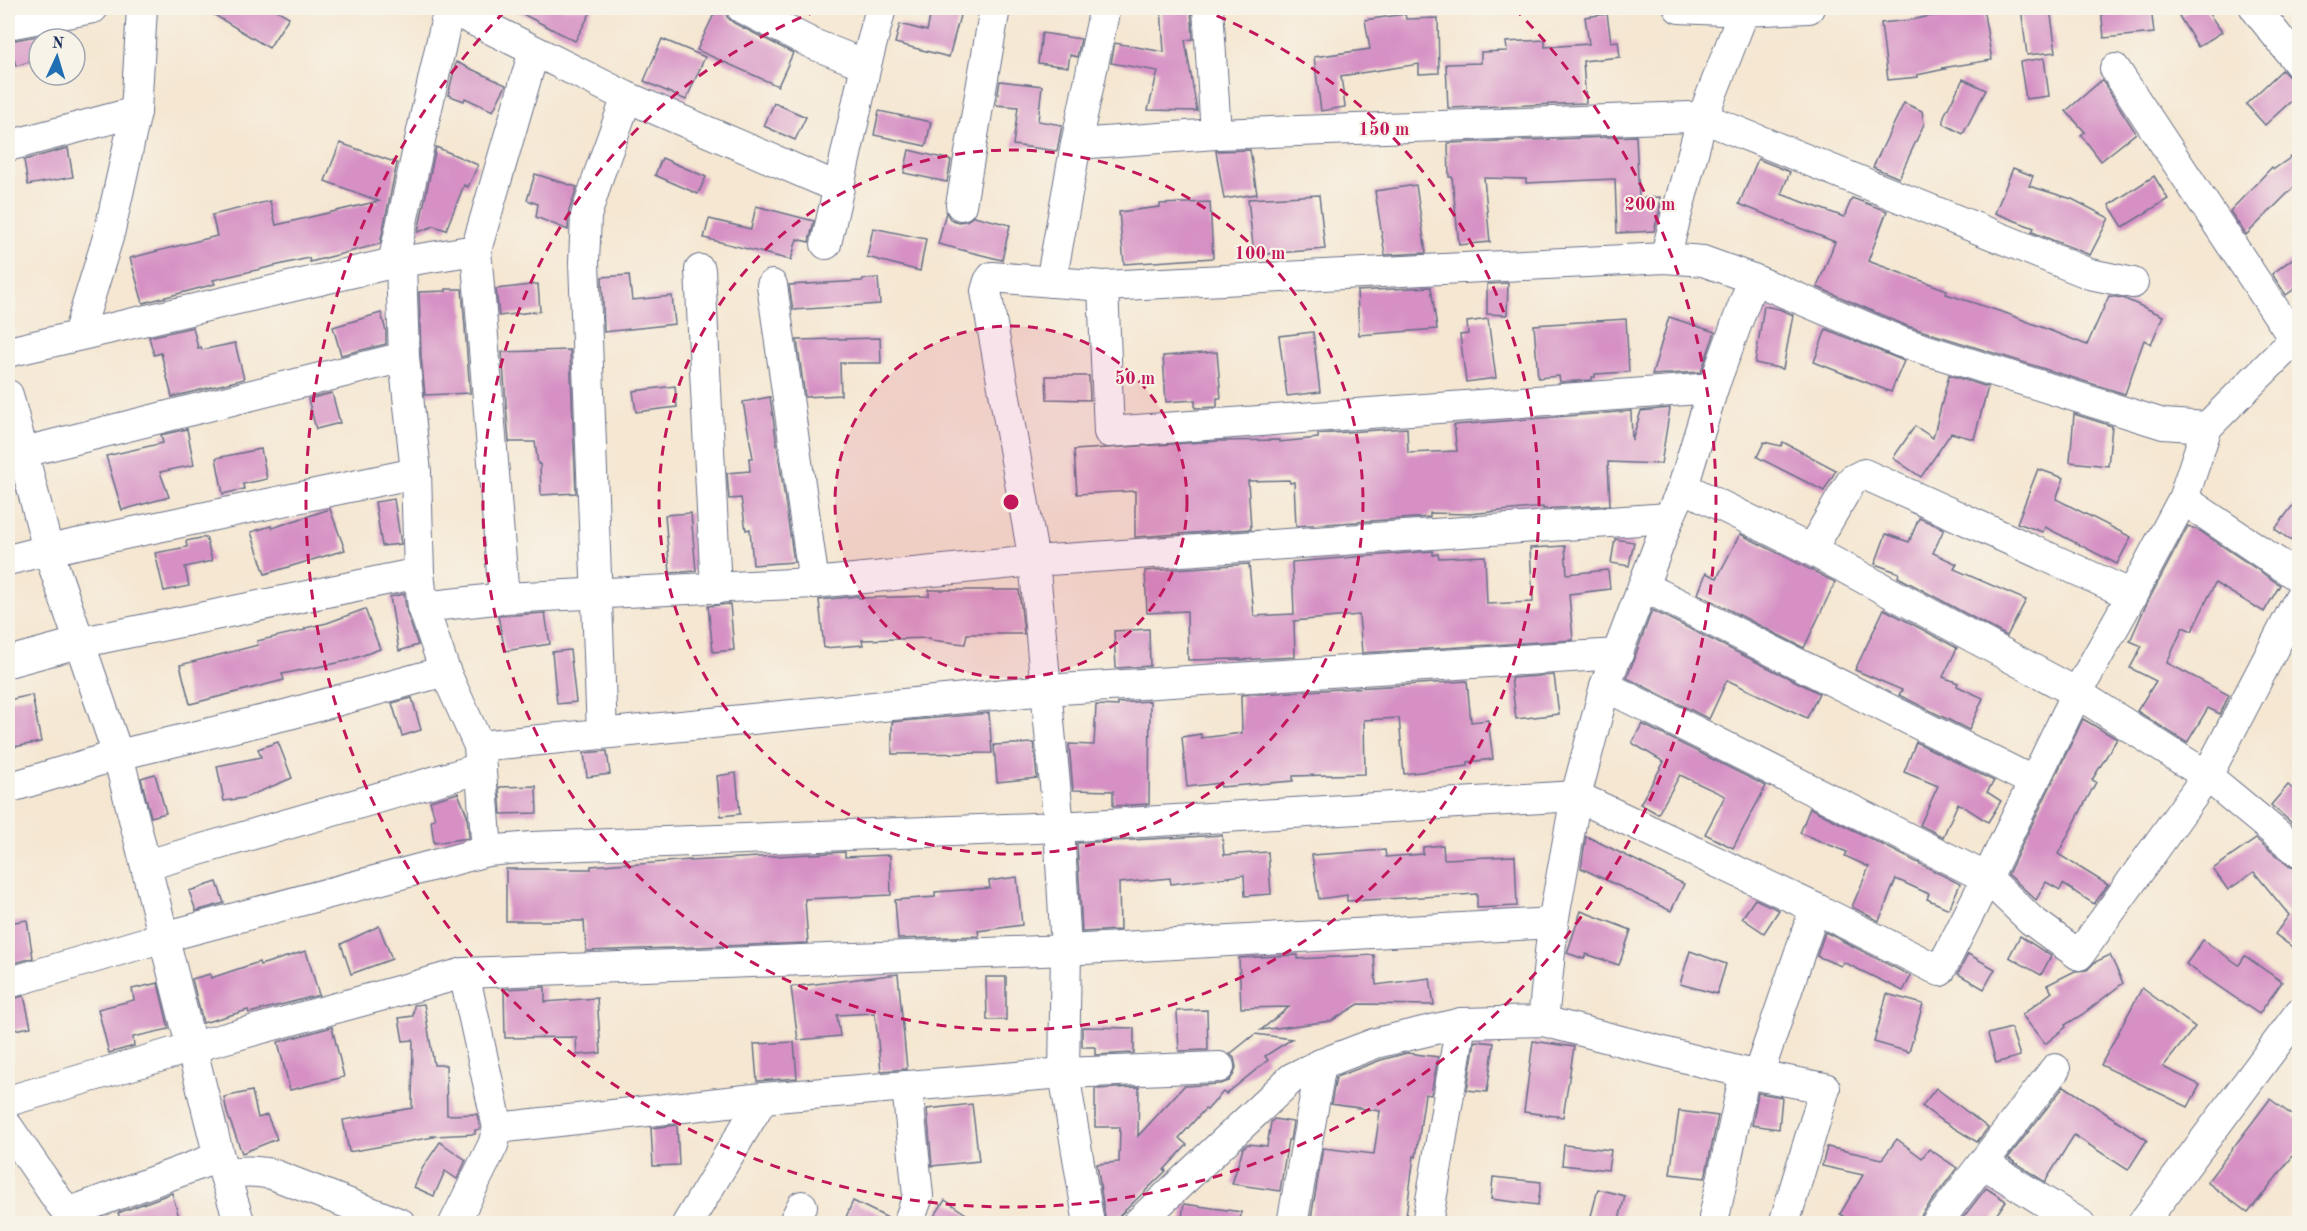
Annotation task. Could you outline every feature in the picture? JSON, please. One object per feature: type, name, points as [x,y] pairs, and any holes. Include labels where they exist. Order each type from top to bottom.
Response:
[{"type":"street","points":[[21,17],[93,8]]},
{"type":"street","points":[[78,334],[109,234],[136,111],[142,8]]},
{"type":"street","points":[[487,851],[480,757],[444,671],[423,607],[419,573],[416,473],[397,263],[449,8],[627,97],[839,188]]},
{"type":"street","points":[[742,8],[813,44],[866,65]]},
{"type":"street","points":[[826,244],[866,65],[882,8]]},
{"type":"street","points":[[961,205],[995,8]]},
{"type":"street","points":[[1051,282],[1076,144],[1105,8]]},
{"type":"street","points":[[1208,8],[1216,134]]},
{"type":"street","points":[[1679,8],[1743,11],[1809,8]]},
{"type":"street","points":[[2255,8],[2300,65]]},
{"type":"street","points":[[1665,258],[1702,119],[1743,11]]},
{"type":"street","points":[[504,598],[476,250],[534,51]]},
{"type":"street","points":[[8,982],[164,937],[487,851],[532,847],[1059,827],[1576,796],[1815,908],[1940,971],[2077,693],[2183,499],[2207,427],[2297,337],[2115,69]]},
{"type":"street","points":[[602,733],[584,262],[585,216],[627,97]]},
{"type":"street","points":[[8,146],[136,111]]},
{"type":"street","points":[[1076,144],[1216,134],[1681,116],[1702,119],[2090,274],[2133,283]]},
{"type":"street","points":[[8,352],[78,334],[397,263],[476,250]]},
{"type":"street","points":[[1089,1224],[1064,1073],[1066,950],[1059,827],[1034,561],[986,291],[988,281],[999,276],[1103,286],[1665,258],[1702,261],[1753,279],[1901,342],[2163,424],[2207,427]]},
{"type":"street","points":[[700,270],[716,590]]},
{"type":"street","points":[[1543,1021],[1553,923],[1576,796],[1605,686],[1669,518],[1683,488],[1713,388],[1753,279]]},
{"type":"street","points":[[772,285],[813,583]]},
{"type":"street","points":[[1103,286],[1109,432],[1713,388]]},
{"type":"street","points":[[15,454],[404,357]]},
{"type":"street","points":[[8,395],[15,454],[118,755],[222,1166],[240,1224]]},
{"type":"street","points":[[8,560],[416,473]]},
{"type":"street","points":[[1811,550],[1852,480],[1864,474],[2132,596]]},
{"type":"street","points":[[1683,488],[1811,550],[2077,693],[2207,776],[2300,853]]},
{"type":"street","points":[[2183,499],[2300,578]]},
{"type":"street","points":[[423,607],[504,598],[716,590],[813,583],[1034,561],[1669,518]]},
{"type":"street","points":[[8,662],[78,643],[419,573]]},
{"type":"street","points":[[1643,586],[2034,782]]},
{"type":"street","points":[[1605,686],[1987,879],[2031,920],[2079,955],[2207,776],[2300,597]]},
{"type":"street","points":[[147,865],[480,757],[602,733],[1045,690],[1618,654]]},
{"type":"street","points":[[8,788],[118,755],[289,714],[444,671]]},
{"type":"street","points":[[1714,1218],[1751,1074],[1815,908]]},
{"type":"street","points":[[8,1101],[192,1047],[464,973],[1066,950],[1553,923]]},
{"type":"street","points":[[454,1224],[493,1145],[498,1128],[464,973]]},
{"type":"street","points":[[2142,1224],[2300,1012]]},
{"type":"street","points":[[1137,1224],[1292,1078],[1376,1043],[1461,1023],[1543,1021],[1751,1074],[1825,1088],[1784,1224]]},
{"type":"street","points":[[1427,1224],[1461,1023]]},
{"type":"street","points":[[1292,1224],[1321,1064]]},
{"type":"street","points":[[498,1128],[763,1098],[1064,1073],[1219,1067]]},
{"type":"street","points":[[1936,1224],[2055,1069]]},
{"type":"street","points":[[907,1086],[918,1196],[908,1224]]},
{"type":"street","points":[[687,1224],[763,1098]]},
{"type":"street","points":[[8,1127],[60,1203],[68,1210],[222,1166],[237,1172],[253,1171],[272,1174],[401,1224]]},
{"type":"street","points":[[1983,1163],[2080,1224]]},
{"type":"building","points":[[203,8],[273,8],[289,17],[269,48]]},
{"type":"building","points":[[511,8],[593,8],[575,41]]},
{"type":"building","points":[[717,8],[725,8],[727,17],[734,23],[793,53],[778,86],[697,50]]},
{"type":"building","points":[[779,8],[798,8],[794,15]]},
{"type":"building","points":[[932,8],[962,8],[949,57],[895,43],[900,24],[927,31]]},
{"type":"building","points":[[1161,8],[1191,8],[1193,39],[1185,40],[1197,111],[1148,110],[1158,71],[1111,63],[1115,43],[1164,52]]},
{"type":"building","points":[[1983,8],[1992,60],[1942,68],[1945,69],[1917,75],[1918,77],[1888,80],[1881,23]]},
{"type":"building","points":[[2021,8],[2050,8],[2056,52],[2027,55]]},
{"type":"building","points":[[2101,8],[2151,8],[2154,33],[2104,38]]},
{"type":"building","points":[[2192,8],[2205,8],[2222,32],[2198,47],[2179,16]]},
{"type":"building","points":[[1405,14],[1406,19],[1438,18],[1439,73],[1419,74],[1419,64],[1341,76],[1345,107],[1321,111],[1314,57],[1370,49],[1365,20]]},
{"type":"building","points":[[1607,14],[1611,42],[1618,41],[1620,57],[1583,61],[1586,103],[1448,108],[1446,64],[1481,63],[1481,52],[1507,51],[1506,42],[1545,40],[1545,47],[1589,44],[1585,17]]},
{"type":"building","points":[[1042,33],[1081,39],[1077,57],[1070,55],[1068,67],[1038,63]]},
{"type":"building","points":[[27,38],[27,63],[16,66],[9,41]]},
{"type":"building","points":[[662,39],[705,57],[686,100],[644,81]]},
{"type":"building","points":[[2044,58],[2049,96],[2026,99],[2020,62]]},
{"type":"building","points":[[456,62],[506,85],[493,111],[465,98],[464,101],[448,95]]},
{"type":"building","points":[[2282,70],[2293,81],[2300,82],[2300,93],[2265,125],[2246,104]]},
{"type":"building","points":[[1963,79],[1986,90],[1963,134],[1944,124],[1944,116]]},
{"type":"building","points":[[2102,80],[2136,133],[2101,161],[2081,135],[2085,132],[2066,111]]},
{"type":"building","points":[[1000,81],[1042,86],[1038,121],[1062,125],[1057,151],[1013,145],[1018,107],[996,105]]},
{"type":"building","points":[[774,103],[806,117],[795,140],[764,126]]},
{"type":"building","points":[[1904,103],[1922,111],[1924,124],[1899,178],[1873,167]]},
{"type":"building","points":[[879,111],[931,122],[926,146],[874,135]]},
{"type":"building","points":[[1636,136],[1639,198],[1660,197],[1660,209],[1654,231],[1617,233],[1615,179],[1526,183],[1526,179],[1484,178],[1490,242],[1459,245],[1452,177],[1449,177],[1448,143]]},
{"type":"building","points":[[340,143],[397,163],[380,244],[310,262],[309,258],[213,280],[215,284],[143,303],[130,258],[217,236],[212,215],[270,201],[276,225],[379,201],[325,181]]},
{"type":"building","points":[[436,147],[478,165],[468,187],[464,185],[446,230],[434,226],[418,232]]},
{"type":"building","points":[[68,148],[73,177],[28,185],[24,160]]},
{"type":"building","points":[[909,150],[951,160],[947,182],[904,173]]},
{"type":"building","points":[[1250,150],[1257,194],[1224,199],[1216,151]]},
{"type":"building","points":[[2300,151],[2300,181],[2246,235],[2230,211],[2272,167],[2274,169]]},
{"type":"building","points":[[662,158],[706,177],[698,194],[655,175]]},
{"type":"building","points":[[1758,159],[1790,172],[1781,194],[1844,217],[1852,198],[1887,211],[1868,261],[1947,290],[1946,294],[2008,314],[2087,345],[2109,296],[2123,298],[2163,316],[2151,344],[2144,340],[2125,394],[1907,326],[1817,287],[1835,242],[1739,204]]},
{"type":"building","points":[[2013,168],[2033,176],[2029,186],[2072,199],[2109,218],[2090,255],[2032,232],[2034,228],[1995,213]]},
{"type":"building","points":[[535,174],[577,187],[569,211],[568,230],[536,217],[538,204],[527,200]]},
{"type":"building","points":[[2154,176],[2168,199],[2123,227],[2109,205]]},
{"type":"building","points":[[1416,185],[1426,253],[1385,255],[1375,191]]},
{"type":"building","points":[[1319,195],[1325,249],[1254,255],[1248,199]]},
{"type":"building","points":[[1210,202],[1213,258],[1124,264],[1119,212],[1160,207],[1160,204]]},
{"type":"building","points":[[756,206],[814,221],[809,242],[797,239],[791,260],[704,238],[709,219],[751,229]]},
{"type":"building","points":[[946,212],[950,219],[958,222],[966,221],[974,216],[1010,225],[1002,260],[938,244]]},
{"type":"building","points":[[873,228],[926,239],[920,271],[867,257]]},
{"type":"building","points":[[2300,253],[2300,285],[2286,295],[2272,274]]},
{"type":"building","points":[[629,275],[632,300],[672,296],[675,324],[604,332],[602,277]]},
{"type":"building","points":[[878,278],[880,304],[793,310],[789,285]]},
{"type":"building","points":[[1508,283],[1507,315],[1487,314],[1487,284]]},
{"type":"building","points":[[538,284],[540,311],[499,316],[496,289]]},
{"type":"building","points":[[1431,287],[1437,329],[1359,335],[1357,291]]},
{"type":"building","points":[[446,289],[462,289],[470,393],[425,395],[419,292],[446,291]]},
{"type":"building","points":[[1764,306],[1793,315],[1783,369],[1755,363]]},
{"type":"building","points":[[381,313],[386,331],[386,344],[341,355],[333,327]]},
{"type":"building","points":[[1669,317],[1715,332],[1701,372],[1652,375]]},
{"type":"building","points":[[1488,319],[1496,378],[1466,382],[1460,335],[1468,334],[1467,322]]},
{"type":"building","points":[[1626,319],[1629,372],[1595,374],[1592,380],[1560,382],[1559,376],[1538,378],[1534,325]]},
{"type":"building","points":[[193,327],[198,348],[201,347],[202,350],[235,343],[244,379],[172,397],[161,353],[154,355],[149,337]]},
{"type":"building","points":[[1826,329],[1904,361],[1891,392],[1814,362]]},
{"type":"building","points":[[1313,332],[1320,392],[1287,396],[1279,336]]},
{"type":"building","points":[[880,338],[881,363],[840,363],[841,395],[805,397],[797,340]]},
{"type":"building","points":[[570,350],[576,493],[541,495],[540,464],[538,464],[535,442],[509,442],[502,352]]},
{"type":"building","points":[[1217,352],[1221,398],[1217,398],[1217,407],[1195,408],[1195,400],[1166,402],[1163,356]]},
{"type":"building","points":[[1949,375],[1988,387],[1974,439],[1951,433],[1921,477],[1893,458],[1915,426],[1933,438]]},
{"type":"building","points":[[1046,376],[1089,376],[1090,400],[1047,399]]},
{"type":"building","points":[[675,386],[677,407],[636,412],[633,391]]},
{"type":"building","points":[[332,393],[340,423],[316,429],[308,399]]},
{"type":"building","points":[[770,397],[794,562],[753,565],[750,529],[746,530],[741,498],[729,499],[727,473],[750,471],[749,458],[753,458],[743,402]]},
{"type":"building","points":[[1670,408],[1661,464],[1608,462],[1610,505],[1543,509],[1543,507],[1468,514],[1430,513],[1430,517],[1296,526],[1294,482],[1290,483],[1289,480],[1248,481],[1251,529],[1135,537],[1135,491],[1077,494],[1074,450],[1219,441],[1279,440],[1279,442],[1318,438],[1318,434],[1407,428],[1408,453],[1457,451],[1454,425],[1631,411],[1632,440],[1641,411]]},
{"type":"building","points":[[2074,414],[2112,426],[2108,466],[2070,462]]},
{"type":"building","points":[[187,429],[194,465],[160,472],[169,497],[122,510],[106,456],[163,443],[161,435]]},
{"type":"building","points":[[1764,442],[1781,446],[1783,442],[1836,470],[1824,491],[1757,457]]},
{"type":"building","points":[[261,449],[267,479],[243,484],[244,489],[223,494],[216,458]]},
{"type":"building","points":[[2038,469],[2064,478],[2056,499],[2131,537],[2117,564],[2045,527],[2043,532],[2017,523]]},
{"type":"building","points":[[2300,496],[2300,547],[2275,529]]},
{"type":"building","points":[[394,499],[401,544],[382,546],[375,502]]},
{"type":"building","points":[[330,509],[345,550],[265,574],[251,532],[271,526],[272,528]]},
{"type":"building","points":[[691,513],[696,571],[670,573],[665,515]]},
{"type":"building","points":[[1919,518],[1944,529],[1933,553],[1957,564],[1954,569],[2026,600],[2007,636],[1898,577],[1899,573],[1875,564],[1886,534],[1909,542]]},
{"type":"building","points":[[2188,526],[2200,531],[2280,585],[2264,612],[2215,583],[2192,631],[2183,627],[2167,663],[2229,695],[2220,714],[2208,708],[2187,743],[2137,711],[2156,681],[2130,668],[2142,646],[2130,641],[2145,607]]},
{"type":"building","points":[[1740,534],[1835,582],[1804,648],[1698,594],[1706,573],[1717,578]]},
{"type":"building","points":[[206,537],[212,561],[185,567],[189,586],[164,591],[155,553],[187,547],[186,541]]},
{"type":"building","points":[[1615,539],[1634,542],[1629,566],[1611,563]]},
{"type":"building","points":[[1565,546],[1567,574],[1608,570],[1610,589],[1569,594],[1573,640],[1362,653],[1359,615],[1294,621],[1295,657],[1188,660],[1187,611],[1147,613],[1145,571],[1249,564],[1254,616],[1294,614],[1292,562],[1433,551],[1433,555],[1438,554],[1439,558],[1485,556],[1487,604],[1533,602],[1530,548]]},
{"type":"building","points":[[929,590],[1019,590],[1024,634],[967,634],[965,644],[930,640],[930,638],[862,640],[863,645],[824,648],[819,600],[858,596],[859,598],[929,596]]},
{"type":"building","points":[[404,594],[407,613],[418,645],[399,651],[390,597]]},
{"type":"building","points":[[730,604],[734,650],[713,652],[708,606]]},
{"type":"building","points":[[365,609],[380,649],[347,661],[282,674],[284,680],[190,704],[180,665],[258,645],[257,641],[305,630],[305,628],[327,623]]},
{"type":"building","points":[[1884,609],[1957,648],[1943,677],[1983,698],[1969,730],[1899,695],[1902,690],[1855,670]]},
{"type":"building","points":[[1652,610],[1819,693],[1807,718],[1727,680],[1709,719],[1627,678]]},
{"type":"building","points":[[545,613],[550,644],[505,651],[498,616]]},
{"type":"building","points":[[1149,629],[1150,666],[1116,668],[1114,631]]},
{"type":"building","points":[[570,650],[576,702],[557,704],[552,652]]},
{"type":"building","points":[[1554,675],[1559,714],[1516,719],[1511,678]]},
{"type":"building","points":[[1467,681],[1471,722],[1488,720],[1493,759],[1468,762],[1468,766],[1404,774],[1399,718],[1364,720],[1365,774],[1293,776],[1293,781],[1221,787],[1220,783],[1187,787],[1182,737],[1201,734],[1201,738],[1242,733],[1241,695]]},
{"type":"building","points":[[32,695],[41,742],[8,748],[8,700]]},
{"type":"building","points":[[412,698],[421,730],[402,736],[392,703]]},
{"type":"building","points":[[1150,701],[1149,804],[1113,806],[1113,791],[1073,790],[1069,744],[1094,745],[1096,705],[1118,706],[1118,703]]},
{"type":"building","points":[[989,713],[992,753],[892,754],[892,722]]},
{"type":"building","points":[[2083,719],[2117,739],[2092,780],[2096,782],[2058,854],[2108,885],[2094,904],[2063,884],[2060,890],[2046,882],[2036,900],[2008,874]]},
{"type":"building","points":[[1642,724],[1766,786],[1733,848],[1705,834],[1725,796],[1680,775],[1658,814],[1640,804],[1664,762],[1632,743]]},
{"type":"building","points":[[278,742],[292,778],[244,798],[224,801],[217,766],[261,757],[258,749]]},
{"type":"building","points":[[1916,742],[1994,781],[1987,792],[2001,801],[1988,822],[1958,803],[1943,837],[1920,825],[1938,786],[1904,772]]},
{"type":"building","points":[[1034,743],[1037,778],[997,782],[994,745]]},
{"type":"building","points":[[607,751],[610,774],[587,777],[584,753]]},
{"type":"building","points":[[736,773],[740,814],[721,816],[717,776]]},
{"type":"building","points":[[155,774],[166,813],[151,817],[141,778]]},
{"type":"building","points":[[2288,785],[2300,795],[2300,830],[2271,805]]},
{"type":"building","points":[[536,786],[537,813],[501,814],[499,787]]},
{"type":"building","points":[[458,793],[467,815],[469,838],[434,843],[431,820],[435,819],[430,801]]},
{"type":"building","points":[[1810,808],[1960,884],[1949,909],[1927,899],[1929,894],[1896,879],[1879,921],[1852,907],[1869,867],[1845,856],[1847,852],[1800,833]]},
{"type":"building","points":[[1222,835],[1224,855],[1268,852],[1271,894],[1245,896],[1244,875],[1171,884],[1170,878],[1119,883],[1120,930],[1082,932],[1077,843]]},
{"type":"building","points":[[1586,836],[1684,884],[1671,911],[1581,868]]},
{"type":"building","points":[[2256,839],[2289,866],[2300,870],[2300,953],[2275,934],[2289,915],[2254,872],[2228,890],[2213,869]]},
{"type":"building","points":[[1443,845],[1444,859],[1515,856],[1517,906],[1477,908],[1477,894],[1347,901],[1347,895],[1319,899],[1312,855],[1385,850],[1386,857],[1423,854],[1423,847]]},
{"type":"building","points":[[845,852],[845,857],[890,855],[891,895],[805,899],[808,943],[586,951],[584,921],[506,921],[506,869],[591,869],[591,866],[628,863],[628,865]]},
{"type":"building","points":[[1017,877],[1022,925],[978,931],[979,936],[898,939],[895,900],[935,897],[935,892],[990,888],[989,881]]},
{"type":"building","points":[[217,882],[224,903],[196,911],[189,891]]},
{"type":"building","points":[[1755,899],[1779,910],[1764,933],[1742,918]]},
{"type":"building","points":[[1581,911],[1631,930],[1619,965],[1586,954],[1584,959],[1567,953]]},
{"type":"building","points":[[27,920],[33,958],[8,965],[8,923]]},
{"type":"building","points":[[379,926],[392,959],[351,974],[341,944]]},
{"type":"building","points":[[1825,932],[1911,976],[1903,991],[1843,962],[1841,966],[1817,956]]},
{"type":"building","points":[[2020,936],[2051,956],[2041,975],[2009,957]]},
{"type":"building","points":[[2203,940],[2239,965],[2245,956],[2282,982],[2259,1014],[2186,964]]},
{"type":"building","points":[[306,951],[319,995],[249,1013],[248,1010],[203,1023],[192,979],[210,974],[211,978],[259,962],[260,965]]},
{"type":"building","points":[[1690,951],[1726,964],[1717,994],[1680,984]]},
{"type":"building","points":[[1968,954],[1995,969],[1984,989],[1958,974]]},
{"type":"building","points":[[1298,955],[1298,959],[1374,955],[1376,985],[1430,978],[1434,1005],[1359,1004],[1331,1021],[1261,1030],[1289,1007],[1241,1008],[1239,958]]},
{"type":"building","points":[[2110,955],[2123,983],[2065,1025],[2066,1027],[2045,1044],[2022,1015],[2052,992],[2047,985],[2075,971],[2087,970],[2095,962]]},
{"type":"building","points":[[898,974],[907,1069],[881,1071],[875,1013],[837,1015],[840,1036],[798,1040],[791,987]]},
{"type":"building","points":[[986,977],[1006,977],[1006,1020],[987,1020]]},
{"type":"building","points":[[158,983],[169,1029],[133,1037],[134,1046],[109,1053],[98,1009],[134,1000],[132,989]]},
{"type":"building","points":[[545,987],[545,1002],[597,998],[601,1053],[577,1055],[576,1037],[505,1038],[504,989]]},
{"type":"building","points":[[2142,988],[2195,1027],[2163,1067],[2200,1085],[2188,1107],[2101,1065]]},
{"type":"building","points":[[1887,994],[1923,1004],[1909,1052],[1874,1042]]},
{"type":"building","points":[[24,996],[31,1027],[8,1031],[8,1000]]},
{"type":"building","points":[[424,1004],[434,1065],[446,1065],[447,1115],[477,1114],[480,1129],[475,1130],[475,1134],[432,1136],[434,1137],[349,1152],[343,1120],[412,1108],[413,1040],[403,1041],[399,1018],[413,1016],[414,1005]]},
{"type":"building","points":[[1207,1010],[1208,1050],[1179,1051],[1177,1011]]},
{"type":"building","points":[[332,1027],[344,1077],[290,1090],[278,1042]]},
{"type":"building","points":[[1082,1027],[1134,1028],[1134,1053],[1095,1055],[1095,1047],[1082,1047]]},
{"type":"building","points":[[2011,1028],[2020,1056],[1996,1063],[1988,1034]]},
{"type":"building","points":[[1255,1034],[1292,1039],[1265,1056],[1268,1060],[1226,1094],[1223,1092],[1207,1110],[1205,1109],[1179,1138],[1187,1145],[1164,1170],[1166,1171],[1111,1224],[1106,1224],[1097,1164],[1119,1162],[1120,1127],[1095,1127],[1095,1089],[1139,1087],[1138,1136],[1184,1086],[1220,1084],[1229,1081],[1236,1067],[1234,1058],[1230,1054]]},
{"type":"building","points":[[1475,1041],[1494,1043],[1487,1092],[1467,1090]]},
{"type":"building","points":[[1533,1041],[1574,1047],[1563,1117],[1524,1112]]},
{"type":"building","points":[[794,1042],[797,1078],[757,1081],[754,1044]]},
{"type":"building","points":[[1407,1053],[1438,1057],[1431,1095],[1425,1094],[1405,1224],[1310,1224],[1323,1148],[1374,1154],[1380,1111],[1331,1104],[1336,1077]]},
{"type":"building","points":[[2064,1086],[2147,1140],[2128,1170],[2074,1135],[2045,1182],[2008,1158]]},
{"type":"building","points":[[1936,1088],[1988,1128],[1977,1142],[1922,1106]]},
{"type":"building","points":[[252,1091],[258,1118],[267,1115],[277,1139],[242,1153],[227,1113],[224,1097]]},
{"type":"building","points":[[1758,1093],[1782,1097],[1779,1129],[1752,1125]]},
{"type":"building","points":[[2270,1099],[2300,1121],[2300,1147],[2248,1213],[2207,1182]]},
{"type":"building","points":[[972,1104],[979,1161],[932,1166],[927,1109]]},
{"type":"building","points":[[1679,1111],[1718,1116],[1705,1178],[1670,1174]]},
{"type":"building","points":[[1274,1119],[1293,1122],[1280,1191],[1232,1184],[1243,1148],[1248,1144],[1267,1146],[1271,1122]]},
{"type":"building","points":[[677,1125],[679,1165],[653,1166],[651,1128]]},
{"type":"building","points":[[1897,1139],[1922,1158],[1929,1149],[1957,1168],[1922,1214],[1919,1224],[1855,1224],[1840,1214],[1863,1175],[1822,1166],[1827,1147],[1882,1159]]},
{"type":"building","points":[[440,1142],[466,1160],[457,1179],[445,1171],[434,1196],[414,1187],[423,1167]]},
{"type":"building","points":[[1564,1145],[1611,1150],[1608,1170],[1562,1165]]},
{"type":"building","points":[[1493,1177],[1541,1182],[1538,1205],[1491,1199]]},
{"type":"building","points":[[1986,1188],[2006,1201],[1990,1224],[1958,1224]]},
{"type":"building","points":[[1598,1189],[1625,1196],[1618,1224],[1589,1224]]},
{"type":"building","points":[[172,1193],[181,1224],[122,1224],[118,1213]]},
{"type":"building","points":[[945,1200],[981,1224],[929,1224]]},
{"type":"building","points":[[853,1201],[892,1220],[891,1224],[843,1224]]},
{"type":"building","points":[[1184,1204],[1241,1212],[1240,1224],[1181,1224]]}]
